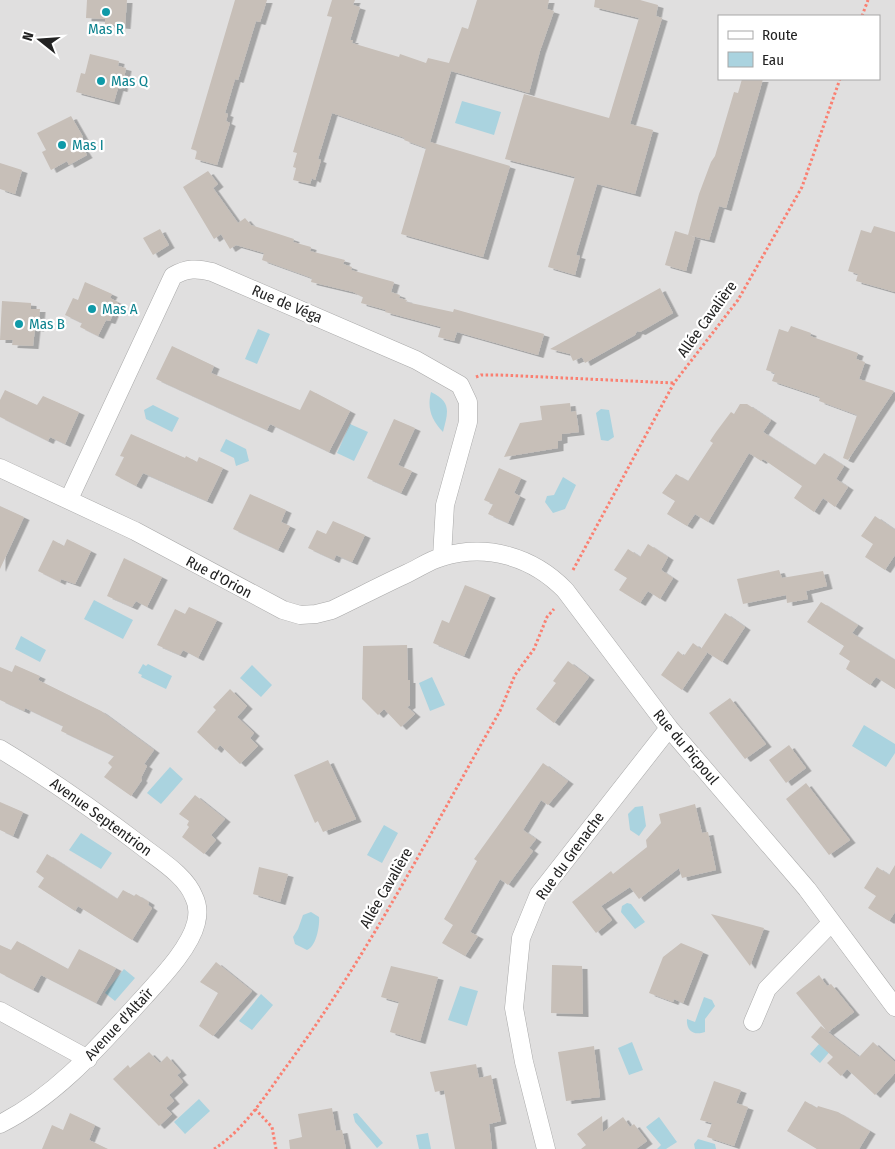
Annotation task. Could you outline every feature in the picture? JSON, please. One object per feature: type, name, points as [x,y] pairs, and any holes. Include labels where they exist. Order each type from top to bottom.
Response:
[{"type":"street","name":"Rue de Véga","points":[[69,499],[173,276],[184,270],[199,268],[212,272],[416,360],[460,385]]},
{"type":"street","points":[[442,557],[445,506],[468,422],[468,402],[460,385]]},
{"type":"street","name":"Rue d'Orion","points":[[0,468],[135,531],[268,604],[300,615],[332,610],[442,557]]},
{"type":"street","name":"Rue du Picpoul","points":[[442,557],[476,551],[504,554],[526,561],[553,578],[591,624],[669,728],[807,889],[895,1007]]},
{"type":"street","name":"Rue du Grenache","points":[[546,1149],[524,1062],[514,1008],[520,938],[540,894],[669,728]]},
{"type":"street","name":"Avenue Septentrion","points":[[0,749],[93,808],[177,874],[194,896]]},
{"type":"street","name":"Avenue d'Altaïr","points":[[0,1124],[43,1096],[88,1059],[166,972],[191,937],[196,924],[198,910],[194,896]]},
{"type":"street","points":[[753,1022],[767,989],[831,923]]},
{"type":"street","points":[[0,1011],[88,1059]]},
{"type":"path","points":[[862,15],[868,0]]},
{"type":"path","name":"Allée Cavalière","points":[[575,565],[674,384],[738,300],[802,187],[840,80]]},
{"type":"path","points":[[460,385],[481,375],[674,384]]},
{"type":"path","name":"Allée Cavalière","points":[[214,1149],[224,1142],[255,1109],[324,1015],[354,967],[500,711],[515,675],[534,649],[547,617]]},
{"type":"path","points":[[255,1109],[272,1127],[276,1149]]},
{"type":"shaded area","points":[[0,0],[895,0],[895,1149],[0,1149]]},
{"type":"water","points":[[462,101],[501,112],[494,135],[455,123]]},
{"type":"water","points":[[258,329],[270,334],[257,364],[245,359]]},
{"type":"water","points":[[431,392],[442,400],[447,408],[443,432],[431,413]]},
{"type":"water","points":[[153,405],[179,418],[172,432],[146,419],[144,410]]},
{"type":"water","points":[[601,409],[609,410],[614,437],[608,441],[601,440],[596,413]]},
{"type":"water","points":[[350,424],[368,432],[354,461],[337,453]]},
{"type":"water","points":[[226,439],[246,449],[249,461],[236,466],[234,458],[220,451]]},
{"type":"water","points":[[563,477],[576,485],[565,509],[553,513],[545,502],[547,496],[554,495]]},
{"type":"water","points":[[94,600],[133,620],[123,639],[84,619]]},
{"type":"water","points":[[21,636],[46,650],[40,662],[15,649]]},
{"type":"water","points":[[143,664],[146,666],[148,664],[172,676],[166,689],[141,677],[142,675],[138,673]]},
{"type":"water","points":[[252,665],[272,685],[261,697],[240,678]]},
{"type":"water","points":[[432,677],[445,705],[430,711],[419,683]]},
{"type":"water","points":[[864,725],[895,744],[895,753],[886,767],[852,746]]},
{"type":"water","points":[[170,767],[183,779],[161,804],[147,793]]},
{"type":"water","points":[[643,806],[646,826],[639,836],[630,830],[628,814],[635,807]]},
{"type":"water","points":[[384,825],[398,833],[382,863],[367,855]]},
{"type":"water","points":[[81,833],[112,853],[101,869],[69,850]]},
{"type":"water","points":[[627,903],[631,904],[645,922],[635,929],[621,912],[622,906]]},
{"type":"water","points":[[311,912],[319,917],[319,926],[313,945],[307,950],[295,944],[293,937],[303,915]]},
{"type":"water","points":[[124,969],[135,978],[115,1001],[105,993]]},
{"type":"water","points":[[460,986],[478,991],[467,1026],[448,1020]]},
{"type":"water","points":[[261,994],[273,1005],[252,1030],[239,1021]]},
{"type":"water","points":[[704,997],[712,1000],[715,1006],[705,1019],[705,1032],[694,1033],[688,1027],[687,1019],[695,1022]]},
{"type":"water","points":[[828,1034],[838,1042],[820,1063],[810,1054]]},
{"type":"water","points":[[632,1042],[643,1070],[629,1075],[618,1048]]},
{"type":"water","points":[[199,1099],[210,1111],[185,1134],[174,1122]]},
{"type":"water","points":[[357,1113],[383,1143],[377,1148],[355,1122],[353,1114]]},
{"type":"water","points":[[659,1117],[677,1142],[666,1149],[657,1149],[661,1145],[646,1127]]},
{"type":"water","points":[[428,1133],[431,1149],[419,1149],[416,1135]]},
{"type":"water","points":[[698,1139],[715,1144],[716,1149],[695,1149],[694,1144]]},
{"type":"building","name":"Mas R","points":[[87,0],[127,0],[125,26],[105,24],[105,19],[86,18]]},
{"type":"building","points":[[235,0],[267,0],[260,22],[256,21],[238,80],[235,79],[225,113],[228,114],[226,121],[230,123],[217,165],[195,159],[197,151],[191,149]]},
{"type":"building","points":[[332,0],[355,0],[353,5],[360,7],[350,40],[353,40],[352,43],[399,57],[400,54],[426,63],[428,58],[449,63],[462,27],[468,29],[477,0],[549,0],[547,9],[554,11],[540,51],[529,93],[451,71],[430,142],[510,166],[483,257],[401,234],[426,148],[404,140],[405,138],[332,113],[318,159],[321,160],[315,180],[312,178],[310,184],[293,180],[296,168],[293,167],[297,153],[293,152],[332,17],[327,16]]},
{"type":"building","points":[[595,0],[640,0],[658,5],[656,16],[662,18],[630,124],[653,130],[635,194],[597,184],[576,255],[580,256],[575,275],[548,267],[575,177],[505,159],[524,94],[609,118],[639,18],[594,7]]},
{"type":"building","name":"Mas Q","points":[[90,54],[119,61],[118,66],[126,68],[122,89],[118,88],[114,102],[76,92],[81,73],[85,74]]},
{"type":"building","points":[[742,80],[763,80],[726,208],[719,206],[709,240],[688,235],[699,194],[715,156],[734,92],[738,93]]},
{"type":"building","name":"Mas I","points":[[71,116],[83,137],[78,140],[87,155],[69,165],[67,161],[51,170],[42,152],[46,150],[37,133]]},
{"type":"building","points":[[0,163],[22,170],[15,194],[0,189]]},
{"type":"building","points":[[208,171],[218,184],[213,188],[238,223],[245,218],[251,225],[294,239],[293,242],[311,247],[310,251],[345,260],[343,264],[352,267],[351,270],[394,282],[391,292],[400,295],[399,298],[407,300],[406,302],[453,312],[454,309],[544,334],[538,355],[457,332],[454,341],[438,337],[441,327],[385,312],[386,310],[361,303],[363,297],[353,292],[311,282],[312,278],[262,260],[264,253],[236,245],[230,249],[221,234],[214,239],[183,187]]},
{"type":"building","points":[[874,226],[895,232],[895,292],[856,281],[858,274],[848,271],[861,230],[871,233]]},
{"type":"building","points":[[160,229],[169,245],[153,255],[143,238]]},
{"type":"building","points":[[675,231],[695,237],[686,271],[665,265]]},
{"type":"building","name":"Mas A","points":[[85,282],[112,294],[110,298],[118,302],[110,321],[106,320],[98,336],[80,327],[82,323],[65,315],[73,298],[78,300]]},
{"type":"building","points":[[660,288],[673,313],[640,332],[637,331],[635,335],[585,363],[582,357],[573,361],[570,354],[550,349]]},
{"type":"building","name":"Mas B","points":[[2,301],[31,303],[31,309],[40,309],[38,329],[35,328],[33,346],[12,345],[13,340],[0,340]]},
{"type":"building","points":[[791,326],[811,333],[810,336],[858,353],[856,359],[865,362],[859,379],[894,391],[848,460],[843,458],[857,415],[819,401],[820,397],[772,381],[775,373],[766,370],[779,329],[788,332]]},
{"type":"building","points":[[172,346],[214,366],[211,373],[300,410],[310,390],[350,411],[329,452],[270,424],[267,430],[156,379]]},
{"type":"building","points":[[5,390],[37,405],[43,396],[79,412],[65,444],[50,437],[48,441],[0,417],[0,400]]},
{"type":"building","points":[[570,403],[571,412],[576,411],[579,432],[562,434],[562,440],[558,441],[558,448],[504,457],[520,423],[542,420],[540,406]]},
{"type":"building","points":[[740,404],[747,404],[771,420],[763,432],[803,458],[815,465],[824,453],[844,466],[836,479],[848,487],[835,507],[823,498],[814,512],[794,498],[802,486],[763,459],[761,461],[749,453],[708,522],[695,514],[687,526],[667,514],[675,501],[662,493],[676,474],[688,481],[713,443],[710,441],[716,432],[731,412],[734,414]]},
{"type":"building","points":[[394,419],[415,428],[398,465],[412,471],[401,493],[367,478]]},
{"type":"building","points":[[131,434],[185,458],[186,456],[197,462],[199,457],[223,468],[207,501],[143,473],[136,486],[115,475],[124,457],[120,456]]},
{"type":"building","points":[[499,468],[521,478],[514,493],[520,496],[508,523],[488,514],[493,504],[484,500]]},
{"type":"building","points":[[250,494],[286,510],[281,522],[290,526],[278,550],[233,529]]},
{"type":"building","points":[[0,506],[24,517],[0,569]]},
{"type":"building","points":[[875,516],[895,530],[895,555],[885,570],[865,557],[873,544],[861,536]]},
{"type":"building","points":[[333,521],[365,535],[352,562],[336,555],[334,560],[308,548],[317,530],[326,534]]},
{"type":"building","points":[[67,539],[91,551],[75,584],[61,579],[60,582],[38,571],[53,540],[64,546]]},
{"type":"building","points":[[648,544],[668,557],[661,570],[673,578],[660,599],[648,591],[640,603],[619,590],[627,578],[614,570],[628,549],[640,557]]},
{"type":"building","points":[[124,558],[162,577],[147,607],[136,601],[132,607],[107,596]]},
{"type":"building","points":[[779,570],[782,578],[823,571],[827,586],[806,591],[808,599],[787,603],[786,595],[743,604],[737,579]]},
{"type":"building","points":[[465,585],[490,595],[464,656],[433,643],[442,620],[449,623]]},
{"type":"building","points":[[821,602],[858,625],[852,633],[895,660],[895,689],[876,677],[870,685],[846,669],[850,661],[839,654],[844,646],[807,622]]},
{"type":"building","points":[[189,607],[217,620],[198,658],[183,650],[180,655],[157,645],[175,609],[185,614]]},
{"type":"building","points":[[725,613],[745,627],[722,662],[705,651],[707,653],[682,690],[661,675],[678,651],[684,656],[693,643],[701,649]]},
{"type":"building","points":[[407,645],[410,705],[407,707],[415,714],[401,727],[384,709],[378,715],[362,699],[363,646]]},
{"type":"building","points":[[568,661],[589,677],[554,723],[536,709],[556,683],[553,681]]},
{"type":"building","points":[[15,665],[40,676],[38,680],[101,711],[154,750],[144,764],[147,766],[141,778],[142,780],[131,796],[104,777],[112,767],[108,763],[114,756],[61,731],[63,726],[25,708],[24,711],[0,700],[0,667],[12,672]]},
{"type":"building","points":[[230,689],[247,706],[237,717],[254,733],[250,738],[258,746],[240,764],[220,745],[216,750],[197,732],[216,710],[213,707]]},
{"type":"building","points":[[730,698],[766,744],[745,759],[709,713]]},
{"type":"building","points":[[789,745],[806,768],[786,783],[769,760]]},
{"type":"building","points":[[328,760],[356,819],[323,832],[318,821],[315,823],[294,775]]},
{"type":"building","points":[[543,763],[568,781],[548,805],[541,800],[523,830],[536,839],[529,848],[533,851],[508,885],[500,879],[470,932],[478,936],[465,956],[442,943],[453,925],[444,919],[477,861],[474,859]]},
{"type":"building","points":[[806,783],[850,840],[829,855],[786,799]]},
{"type":"building","points":[[195,795],[225,819],[211,835],[216,840],[204,854],[182,837],[189,827],[187,825],[189,821],[179,814]]},
{"type":"building","points":[[0,802],[23,812],[13,836],[0,830]]},
{"type":"building","points":[[695,804],[702,833],[708,832],[716,870],[682,878],[679,868],[639,899],[630,887],[601,906],[612,920],[596,933],[572,902],[611,871],[613,874],[647,847],[646,840],[661,823],[659,814]]},
{"type":"building","points":[[47,854],[117,899],[123,890],[134,896],[136,894],[149,902],[148,905],[152,908],[132,940],[78,906],[75,911],[38,887],[44,878],[36,872]]},
{"type":"building","points":[[895,865],[895,912],[889,921],[868,908],[876,896],[864,888],[877,867],[889,875]]},
{"type":"building","points":[[259,867],[288,874],[280,902],[253,894]]},
{"type":"building","points":[[711,914],[764,928],[750,966]]},
{"type":"building","points":[[17,941],[68,969],[79,949],[116,968],[96,1003],[41,975],[33,990],[0,973],[0,945],[11,950]]},
{"type":"building","points":[[681,943],[703,952],[683,1003],[674,999],[673,1002],[649,993],[663,957]]},
{"type":"building","points":[[216,962],[252,991],[213,1036],[199,1026],[218,993],[200,982]]},
{"type":"building","points":[[552,965],[582,966],[583,1014],[551,1013]]},
{"type":"building","points":[[391,966],[438,977],[420,1041],[390,1032],[399,1002],[381,997]]},
{"type":"building","points":[[819,975],[827,986],[831,984],[854,1012],[828,1032],[859,1057],[873,1042],[895,1062],[895,1073],[875,1095],[847,1069],[841,1076],[827,1063],[833,1057],[811,1037],[821,1026],[826,1030],[796,993]]},
{"type":"building","points":[[594,1046],[600,1097],[566,1101],[558,1052]]},
{"type":"building","points":[[149,1052],[160,1063],[167,1056],[181,1072],[177,1075],[183,1082],[169,1095],[174,1101],[166,1108],[172,1114],[159,1126],[113,1079],[128,1065],[130,1068]]},
{"type":"building","points":[[476,1064],[479,1078],[491,1075],[501,1121],[489,1124],[492,1149],[455,1149],[444,1090],[435,1092],[430,1072]]},
{"type":"building","points":[[714,1081],[741,1090],[736,1103],[748,1107],[734,1146],[707,1137],[712,1123],[700,1120]]},
{"type":"building","points":[[805,1101],[817,1108],[818,1106],[838,1112],[870,1131],[859,1149],[817,1149],[787,1131]]},
{"type":"building","points":[[332,1108],[336,1131],[342,1130],[346,1149],[290,1149],[289,1140],[302,1137],[298,1114]]},
{"type":"building","points":[[70,1113],[95,1125],[89,1140],[108,1149],[42,1149],[52,1125],[63,1130]]},
{"type":"building","points":[[602,1116],[603,1132],[623,1117],[630,1127],[634,1124],[647,1141],[636,1149],[581,1149],[586,1145],[577,1134]]},
{"type":"place","name":"Mas R","points":[[106,12]]},
{"type":"place","name":"Mas Q","points":[[101,81]]},
{"type":"place","name":"Mas I","points":[[62,145]]},
{"type":"place","name":"Mas A","points":[[92,309]]},
{"type":"place","name":"Mas B","points":[[19,324]]}]
